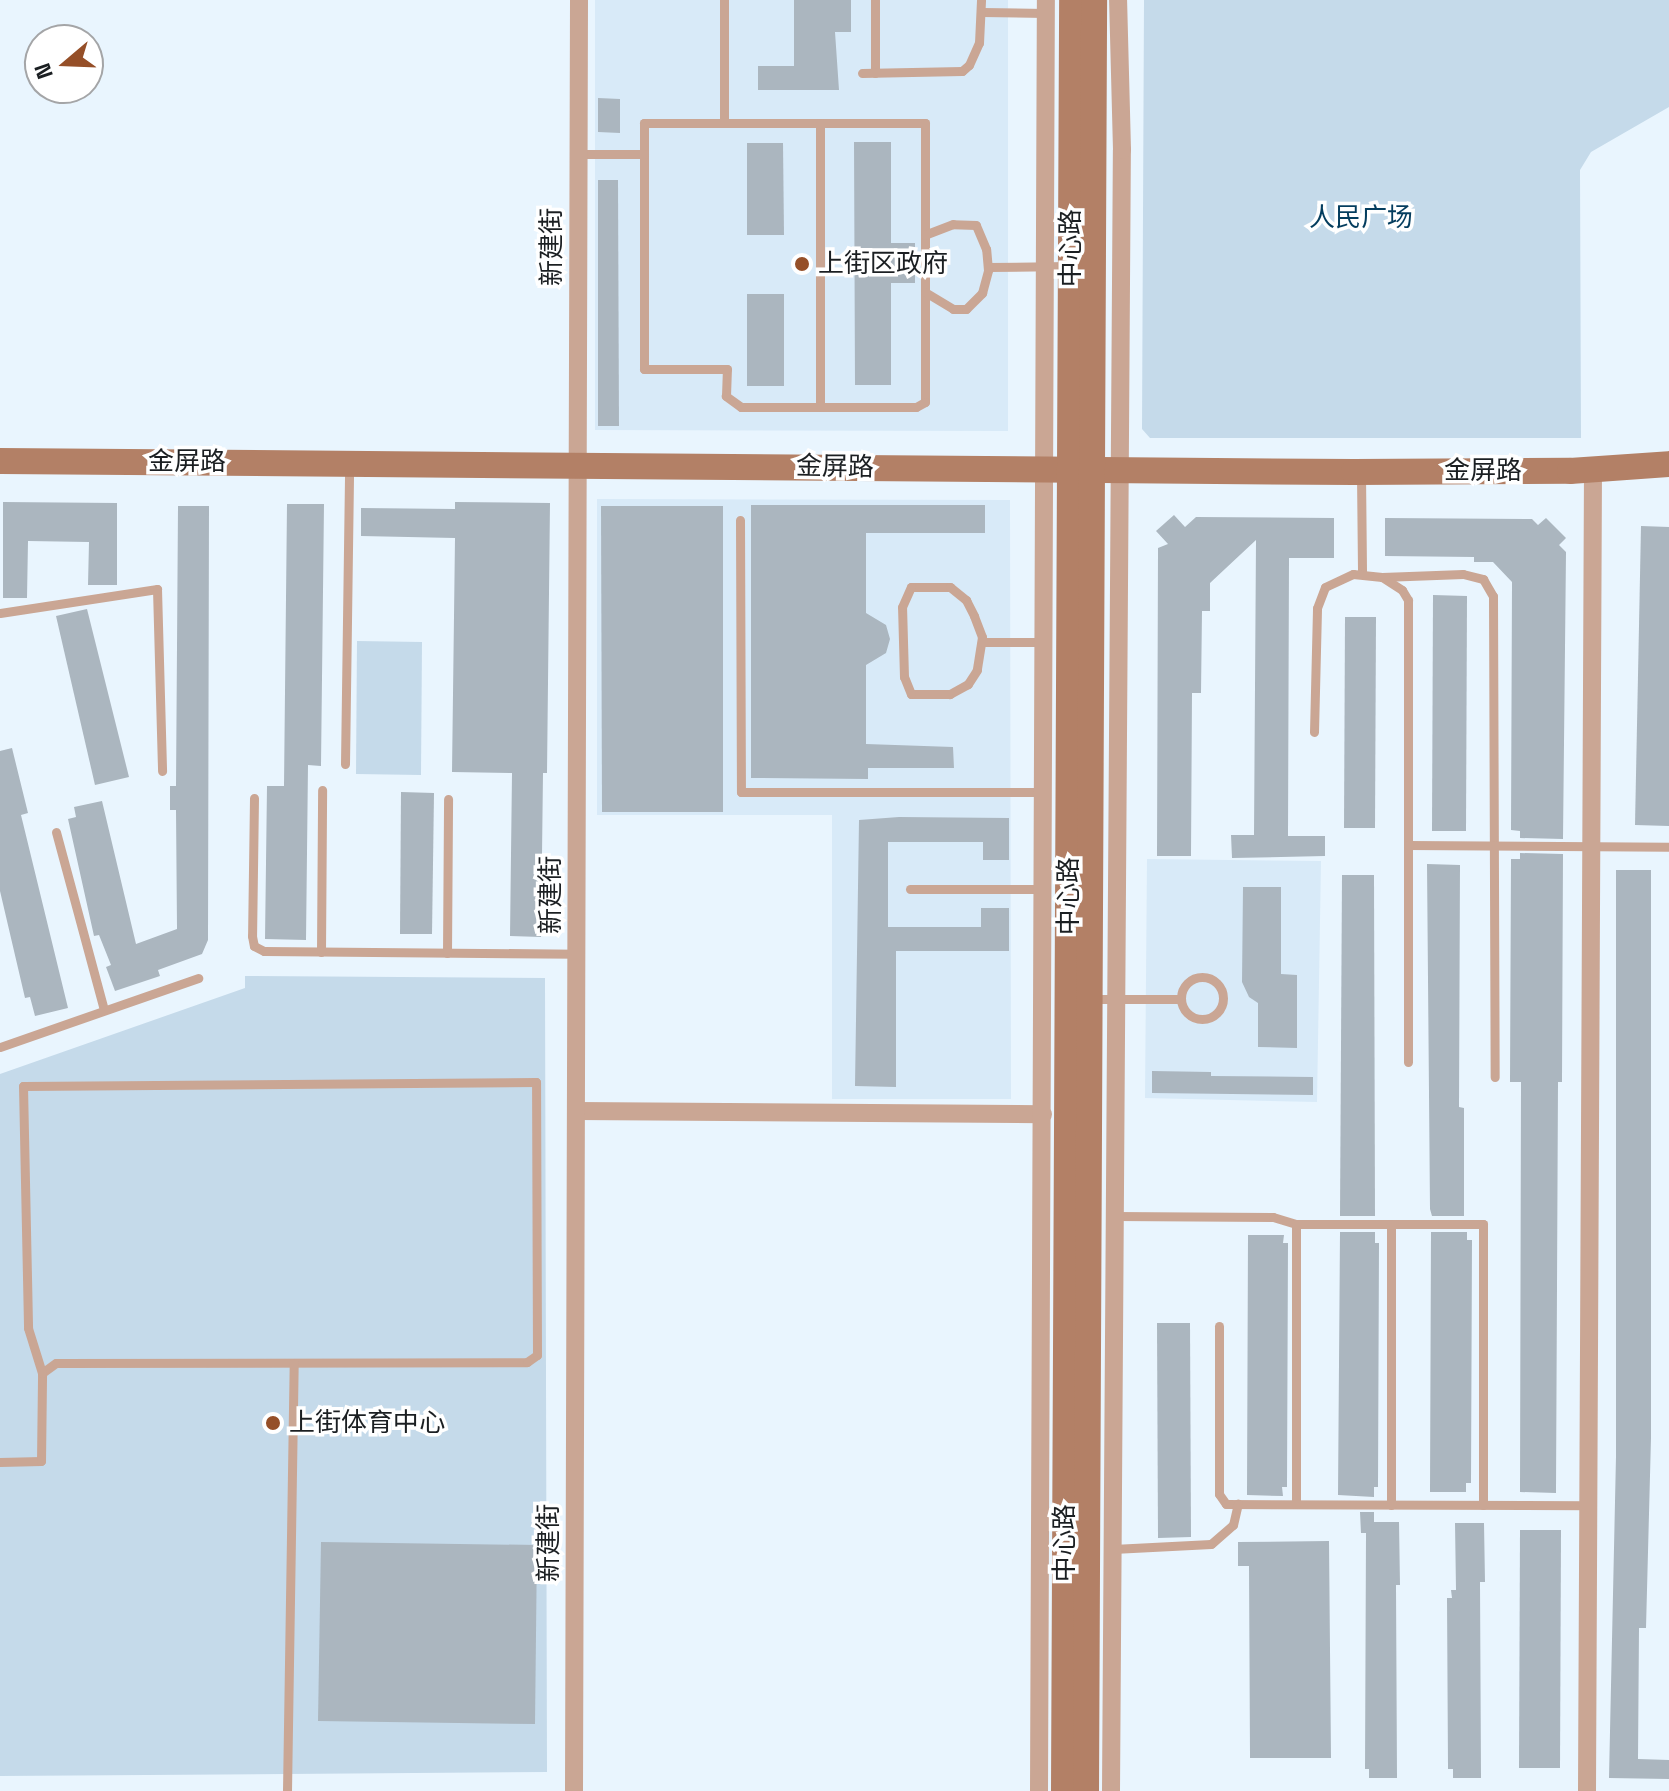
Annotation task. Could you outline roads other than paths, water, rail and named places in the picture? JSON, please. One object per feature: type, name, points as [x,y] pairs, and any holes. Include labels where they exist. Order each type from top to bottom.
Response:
[{"type":"main road","name":"中心路","points":[[1072,0],[1058,266],[1090,999],[1086,1791]]},
{"type":"main road","name":"中心路","points":[[1064,1791],[1068,469],[1094,0]]},
{"type":"main road","name":"金屏路","points":[[0,461],[1361,472],[1593,469],[1669,464]]},
{"type":"street","name":"新建街","points":[[574,1791],[579,0]]},
{"type":"street","points":[[1111,1791],[1122,150],[1118,0]]},
{"type":"street","points":[[1046,6],[1058,266]]},
{"type":"street","points":[[1039,1791],[1044,642],[1068,469]]},
{"type":"street","points":[[1587,1791],[1593,469]]},
{"type":"street","points":[[576,1111],[1043,1114]]},
{"type":"lane","points":[[724,0],[724,123]]},
{"type":"lane","points":[[875,0],[875,73]]},
{"type":"lane","points":[[862,73],[962,71],[969,65],[979,43],[981,0]]},
{"type":"lane","points":[[982,12],[1046,6]]},
{"type":"lane","points":[[644,123],[820,123],[925,123],[925,402],[916,407],[741,407],[726,396],[727,369],[644,369],[644,123]]},
{"type":"lane","points":[[820,123],[820,407]]},
{"type":"lane","points":[[578,154],[644,154]]},
{"type":"lane","points":[[925,235],[953,224],[971,222],[983,239],[988,267],[982,293],[966,309],[941,304],[925,292]]},
{"type":"lane","points":[[988,267],[1058,266]]},
{"type":"lane","points":[[345,764],[349,463]]},
{"type":"lane","points":[[1361,472],[1362,574]]},
{"type":"lane","points":[[740,520],[741,792],[1044,792]]},
{"type":"lane","points":[[1314,732],[1317,608],[1325,587],[1342,576],[1362,574],[1382,577],[1463,574],[1483,579],[1493,596],[1495,1077]]},
{"type":"lane","points":[[1382,577],[1402,590],[1408,600],[1408,1062]]},
{"type":"lane","points":[[911,587],[950,587],[966,600],[982,642],[977,670],[968,684],[950,694],[911,694],[904,677],[901,641],[902,607],[911,587]]},
{"type":"lane","points":[[0,613],[157,589],[162,771]]},
{"type":"lane","points":[[982,642],[1044,642]]},
{"type":"lane","points":[[321,952],[322,790]]},
{"type":"lane","points":[[254,798],[254,946],[264,951],[577,954]]},
{"type":"lane","points":[[447,953],[448,799]]},
{"type":"lane","points":[[56,832],[104,1010]]},
{"type":"lane","points":[[1408,845],[1669,847]]},
{"type":"lane","points":[[910,889],[1044,889]]},
{"type":"lane","points":[[1201,977],[1216,982],[1223,996],[1219,1012],[1205,1020],[1190,1017],[1180,999],[1184,985],[1201,977]]},
{"type":"lane","points":[[0,1047],[198,978]]},
{"type":"lane","points":[[1090,999],[1180,999]]},
{"type":"lane","points":[[0,1462],[41,1461],[42,1373],[28,1328],[23,1086],[536,1082],[537,1355],[527,1362],[56,1363],[42,1373]]},
{"type":"lane","points":[[1115,1216],[1273,1217],[1296,1224],[1483,1224],[1483,1505]]},
{"type":"lane","points":[[1296,1224],[1296,1504]]},
{"type":"lane","points":[[1391,1224],[1391,1505]]},
{"type":"lane","points":[[1219,1326],[1219,1494],[1226,1504],[1588,1505]]},
{"type":"lane","points":[[287,1791],[294,1363]]},
{"type":"lane","points":[[1113,1549],[1211,1544],[1233,1525],[1238,1504]]},
{"type":"place","name":"上街区政府","points":[[802,264]]},
{"type":"place","name":"上街体育中心","points":[[273,1423]]},
{"type":"park label","name":"人民广场","points":[[1361,218]]}]
